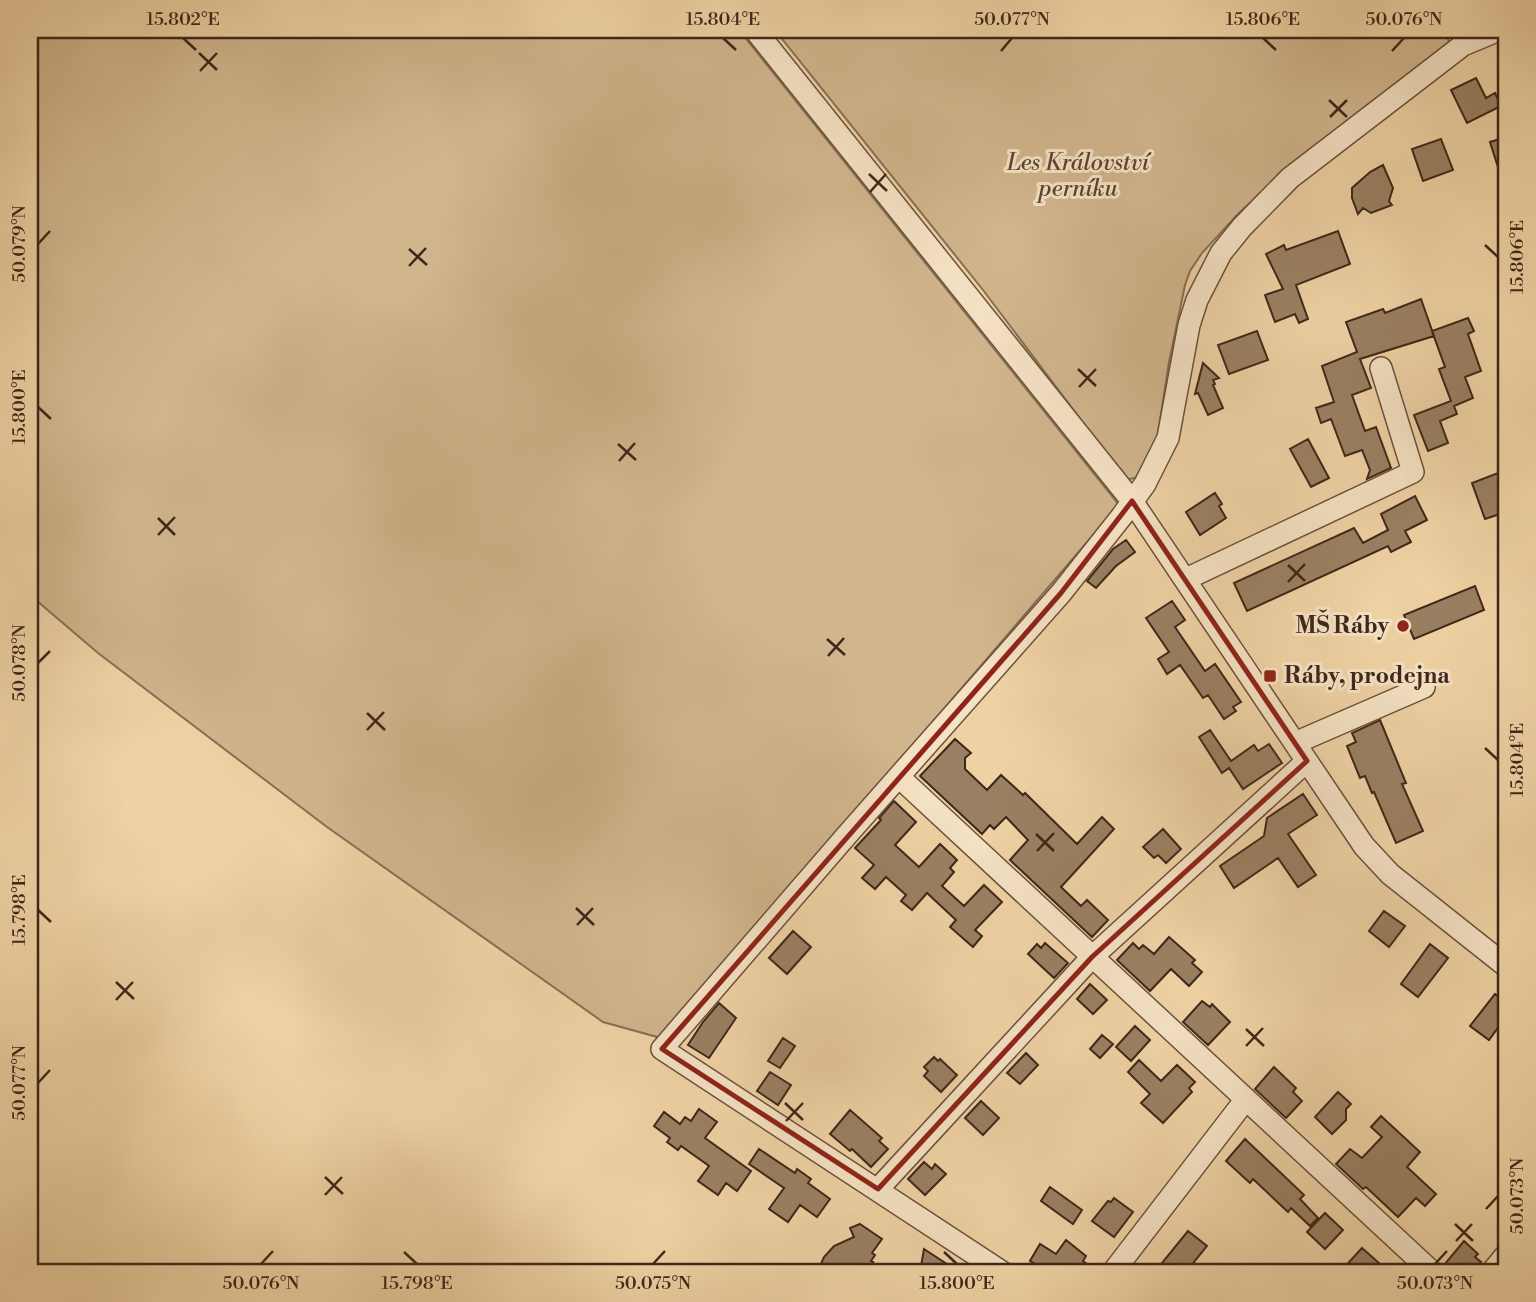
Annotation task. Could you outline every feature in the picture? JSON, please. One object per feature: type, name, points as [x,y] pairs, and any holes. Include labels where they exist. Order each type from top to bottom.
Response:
[{"type":"street","points":[[755,30],[1132,501],[1364,846],[1390,874],[1506,966]]},
{"type":"street","points":[[1002,1272],[662,1049],[1061,593],[1145,484],[1168,438],[1189,326],[1197,300],[1221,253],[1250,218],[1290,178],[1463,46],[1499,30]]},
{"type":"street","points":[[1186,579],[1413,472],[1381,368]]},
{"type":"street","points":[[1294,743],[1424,687]]},
{"type":"street","points":[[878,1189],[1092,957],[1307,761]]},
{"type":"street","points":[[899,777],[1432,1272]]},
{"type":"street","points":[[1113,1272],[1246,1099]]},
{"type":"street","points":[[1492,1272],[1506,1255]]},
{"type":"highlighted area","points":[[1132,501],[1307,761],[1092,957],[878,1189],[662,1049],[1061,593]]},
{"type":"green space","points":[[30,30],[739,30],[1119,505],[661,1038],[603,1022],[327,827],[98,653],[30,595]]},
{"type":"green space","name":"Les Království perníku","points":[[775,30],[1445,30],[1449,42],[1287,168],[1237,215],[1202,253],[1190,271],[1185,285],[1156,446],[1142,471],[1135,478],[1129,479],[1124,477],[983,290]]},
{"type":"building","points":[[1476,78],[1486,98],[1495,93],[1501,106],[1467,123],[1451,90]]},
{"type":"building","points":[[1506,137],[1506,182],[1503,183],[1490,142]]},
{"type":"building","points":[[1441,139],[1453,170],[1423,181],[1412,149]]},
{"type":"building","points":[[1383,165],[1393,188],[1389,201],[1392,205],[1371,213],[1363,208],[1358,214],[1352,198],[1352,188],[1370,172]]},
{"type":"building","points":[[1338,231],[1350,264],[1296,285],[1308,319],[1299,323],[1295,314],[1275,322],[1265,295],[1283,289],[1266,254],[1284,245],[1286,250]]},
{"type":"building","points":[[1421,299],[1434,336],[1360,359],[1371,388],[1352,395],[1365,431],[1376,427],[1391,468],[1367,479],[1370,470],[1362,450],[1345,456],[1331,419],[1321,423],[1316,408],[1334,402],[1322,366],[1357,352],[1346,322],[1383,309],[1385,313]]},
{"type":"building","points":[[1468,318],[1474,331],[1468,334],[1481,371],[1465,377],[1473,398],[1454,406],[1457,414],[1440,421],[1448,443],[1428,451],[1414,415],[1451,401],[1439,369],[1445,367],[1432,331]]},
{"type":"building","points":[[1257,331],[1268,360],[1229,374],[1218,345]]},
{"type":"building","points":[[1203,363],[1219,378],[1213,380],[1213,385],[1223,408],[1208,415],[1198,393],[1195,394]]},
{"type":"building","points":[[1308,439],[1329,478],[1311,487],[1290,449]]},
{"type":"building","points":[[1506,470],[1506,512],[1485,519],[1472,483]]},
{"type":"building","points":[[1215,493],[1226,518],[1200,535],[1186,512]]},
{"type":"building","points":[[1415,496],[1427,520],[1405,531],[1411,542],[1391,552],[1388,546],[1247,611],[1234,583],[1354,528],[1363,543],[1388,530],[1381,514]]},
{"type":"building","points":[[1126,540],[1135,552],[1116,566],[1096,588],[1087,581],[1113,549]]},
{"type":"building","points":[[1475,586],[1484,610],[1414,639],[1404,615]]},
{"type":"building","points":[[1172,601],[1185,620],[1175,627],[1205,671],[1215,664],[1241,702],[1233,707],[1236,711],[1224,719],[1208,695],[1203,698],[1180,665],[1167,674],[1158,659],[1169,652],[1146,618]]},
{"type":"building","points":[[1380,720],[1406,783],[1402,784],[1423,831],[1396,843],[1374,792],[1372,793],[1365,776],[1360,778],[1347,746],[1356,742],[1352,733]]},
{"type":"building","points":[[1210,730],[1231,761],[1254,745],[1258,751],[1269,744],[1282,763],[1243,789],[1229,768],[1222,773],[1199,737]]},
{"type":"building","points":[[955,739],[971,753],[965,758],[965,769],[987,790],[1001,775],[1023,795],[1025,793],[1077,844],[1102,817],[1114,829],[1061,887],[1081,906],[1087,900],[1108,920],[1092,937],[1010,860],[1028,840],[1006,817],[994,829],[990,825],[982,834],[920,776]]},
{"type":"building","points":[[1303,794],[1317,815],[1288,834],[1316,875],[1298,887],[1278,858],[1234,888],[1220,866],[1264,836],[1267,818]]},
{"type":"building","points":[[894,801],[916,822],[895,845],[919,867],[940,844],[957,860],[950,868],[954,872],[942,886],[964,906],[984,885],[1002,902],[975,930],[982,936],[973,947],[950,927],[956,920],[927,893],[912,910],[901,901],[906,895],[886,877],[875,889],[862,878],[874,865],[855,848],[881,820],[879,818]]},
{"type":"building","points":[[1163,829],[1181,849],[1166,863],[1158,855],[1154,858],[1143,847]]},
{"type":"building","points":[[1384,911],[1405,926],[1389,947],[1369,931]]},
{"type":"building","points":[[793,931],[811,947],[787,974],[769,958]]},
{"type":"building","points":[[1169,937],[1195,960],[1192,963],[1202,972],[1189,986],[1171,969],[1150,991],[1117,960],[1133,943],[1139,949],[1143,945],[1154,954]]},
{"type":"building","points":[[1045,943],[1068,963],[1054,978],[1028,954],[1037,944],[1041,948]]},
{"type":"building","points":[[1430,944],[1448,958],[1418,997],[1401,984]]},
{"type":"building","points":[[1090,984],[1107,1000],[1093,1014],[1077,999]]},
{"type":"building","points":[[1495,994],[1506,1002],[1506,1030],[1500,1025],[1489,1040],[1470,1026]]},
{"type":"building","points":[[1202,1001],[1210,1007],[1212,1004],[1230,1022],[1208,1045],[1183,1022]]},
{"type":"building","points":[[719,1003],[736,1018],[709,1058],[688,1045]]},
{"type":"building","points":[[1135,1026],[1150,1040],[1131,1061],[1116,1047]]},
{"type":"building","points":[[1102,1035],[1113,1044],[1100,1058],[1090,1049]]},
{"type":"building","points":[[783,1038],[795,1046],[780,1068],[768,1061]]},
{"type":"building","points":[[1026,1053],[1038,1065],[1020,1084],[1007,1073]]},
{"type":"building","points":[[934,1057],[938,1061],[940,1059],[957,1075],[941,1092],[924,1076],[928,1071],[924,1067]]},
{"type":"building","points":[[1139,1060],[1161,1081],[1177,1065],[1195,1082],[1189,1088],[1192,1092],[1163,1123],[1141,1103],[1150,1094],[1128,1072]]},
{"type":"building","points":[[1274,1067],[1296,1088],[1293,1092],[1302,1101],[1286,1118],[1255,1089]]},
{"type":"building","points":[[770,1072],[791,1085],[778,1105],[757,1091]]},
{"type":"building","points":[[1338,1092],[1351,1104],[1346,1109],[1346,1120],[1332,1134],[1315,1117]]},
{"type":"building","points":[[981,1101],[999,1118],[983,1135],[965,1118]]},
{"type":"building","points":[[699,1109],[717,1122],[705,1138],[751,1171],[737,1191],[726,1183],[718,1195],[698,1181],[709,1166],[681,1146],[678,1150],[667,1142],[670,1138],[654,1126],[664,1112],[680,1124],[685,1117],[691,1121]]},
{"type":"building","points":[[850,1110],[882,1138],[879,1141],[888,1149],[871,1167],[852,1149],[850,1151],[830,1134]]},
{"type":"building","points":[[1381,1116],[1420,1152],[1407,1167],[1436,1194],[1425,1206],[1416,1198],[1398,1217],[1336,1164],[1350,1149],[1362,1158],[1382,1137],[1371,1127]]},
{"type":"building","points":[[1245,1139],[1304,1195],[1300,1199],[1318,1218],[1310,1226],[1291,1208],[1288,1212],[1253,1179],[1250,1183],[1226,1161]]},
{"type":"building","points":[[759,1149],[795,1173],[797,1169],[811,1179],[808,1183],[830,1199],[817,1217],[800,1205],[788,1222],[769,1209],[784,1188],[749,1164]]},
{"type":"building","points":[[924,1162],[932,1169],[935,1164],[946,1174],[925,1195],[908,1179]]},
{"type":"building","points":[[1050,1187],[1082,1210],[1073,1224],[1041,1201]]},
{"type":"building","points":[[1114,1198],[1133,1212],[1114,1237],[1092,1221],[1108,1201],[1111,1202]]},
{"type":"building","points":[[1325,1213],[1343,1230],[1325,1249],[1307,1232]]},
{"type":"building","points":[[860,1224],[882,1239],[872,1253],[875,1255],[871,1261],[873,1262],[861,1272],[827,1272],[820,1266],[824,1257],[834,1246],[854,1237],[850,1228]]},
{"type":"building","points":[[1188,1231],[1207,1246],[1186,1272],[1176,1272],[1162,1263]]},
{"type":"building","points":[[1066,1240],[1086,1256],[1083,1261],[1097,1272],[1030,1272],[1035,1264],[1030,1261],[1040,1244],[1056,1254]]},
{"type":"building","points":[[1464,1241],[1478,1254],[1475,1257],[1481,1262],[1473,1272],[1453,1272],[1444,1265]]},
{"type":"building","points":[[1362,1248],[1379,1263],[1371,1272],[1340,1272]]},
{"type":"building","points":[[924,1249],[959,1272],[920,1272]]},
{"type":"place","name":"MŠ Ráby","points":[[1403,626]]},
{"type":"place","name":"Ráby, prodejna","points":[[1270,676]]}]
